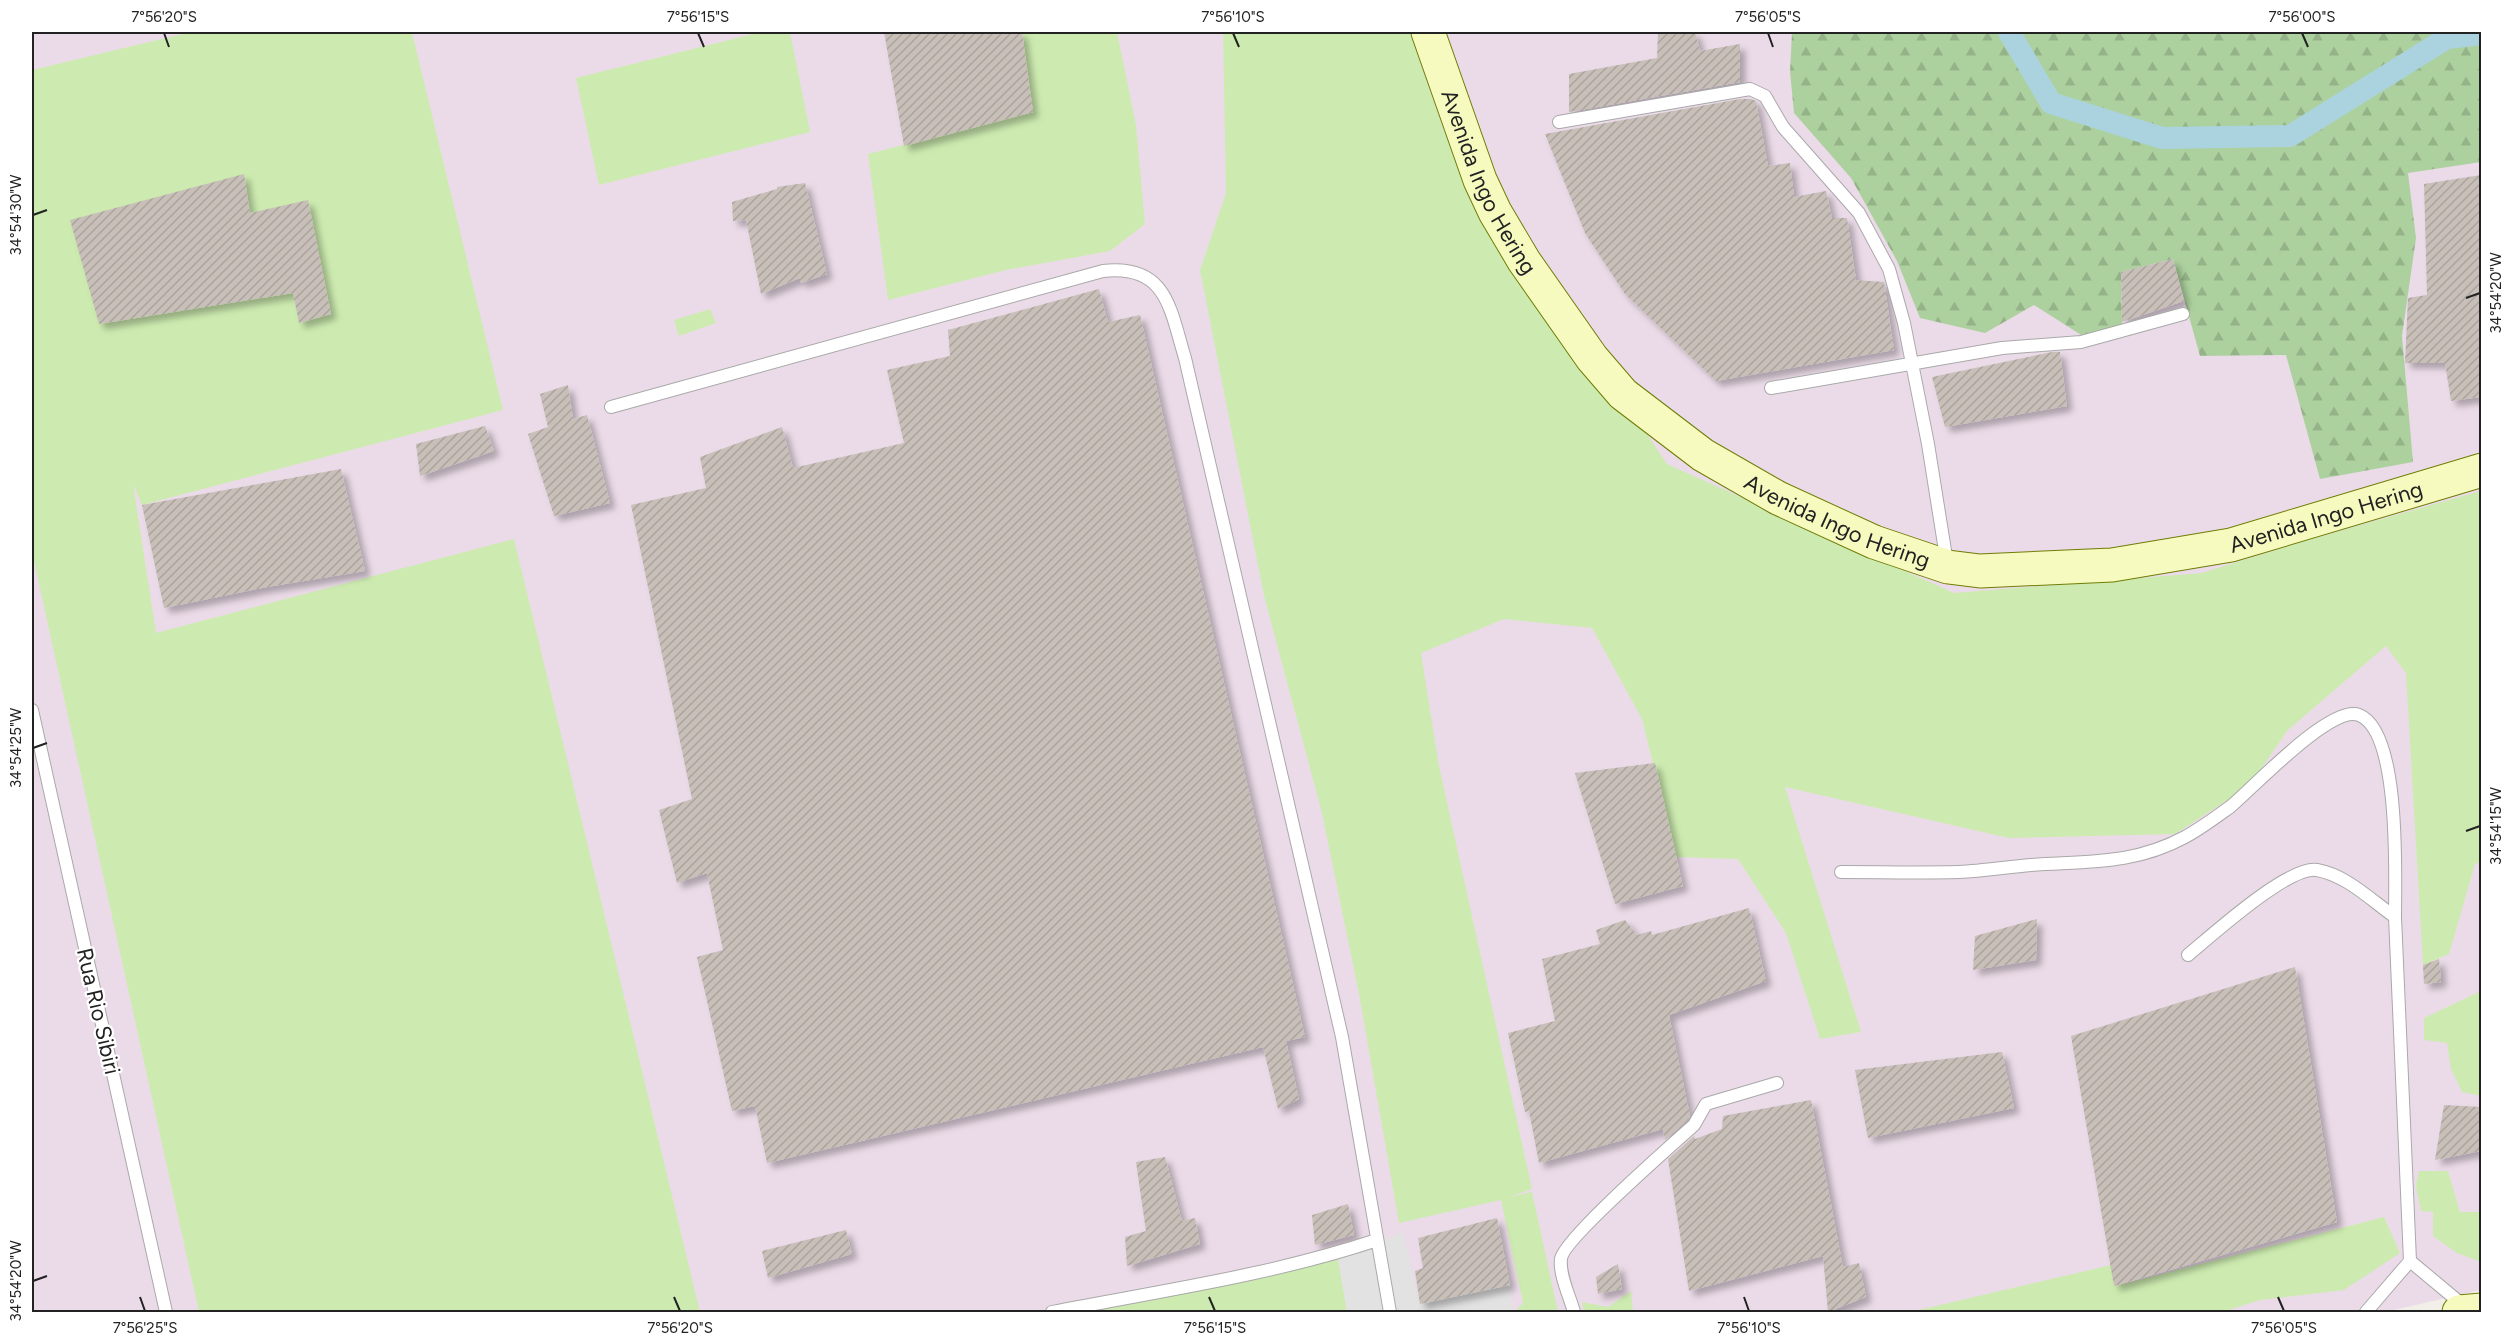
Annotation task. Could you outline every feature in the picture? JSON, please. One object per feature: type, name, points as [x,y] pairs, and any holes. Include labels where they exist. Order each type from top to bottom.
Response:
[{"type":"main road","name":"Avenida Ingo Hering","points":[[1428,32],[1480,180],[1495,212],[1524,261],[1592,358],[1623,394],[1702,455],[1778,498],[1874,543],[1948,567],[1980,571],[2112,565],[2202,551],[2481,470]]},
{"type":"lane","points":[[1559,122],[1750,89],[1765,96],[1783,127],[1859,213],[1875,239],[1889,269],[1904,322],[1948,567]]},
{"type":"lane","points":[[611,407],[1102,271],[1124,268],[1145,275],[1156,285],[1168,302],[1185,358],[1342,1037],[1390,1312]]},
{"type":"lane","points":[[1771,388],[2002,348],[2081,342],[2183,314]]},
{"type":"lane","name":"Rua Rio Sibiri","points":[[32,710],[166,1312]]},
{"type":"lane","points":[[1841,872],[1960,872],[2031,865],[2096,863],[2150,853],[2189,836],[2229,807],[2292,750],[2329,722],[2346,714],[2359,714],[2370,722],[2380,735],[2389,769],[2396,868],[2395,917],[2410,1261],[2367,1312]]},
{"type":"lane","points":[[2188,955],[2254,900],[2288,879],[2314,869],[2341,877],[2395,917]]},
{"type":"lane","points":[[1574,1312],[1561,1266],[1562,1252],[1694,1125],[1706,1104],[1777,1083]]},
{"type":"lane","points":[[1052,1312],[1263,1271],[1332,1255],[1377,1240]]},
{"type":"lane","points":[[2410,1261],[2470,1311]]},
{"type":"shaded area","points":[[32,32],[2481,32],[2481,1290],[2385,1312],[32,1312]]},
{"type":"shaded area","points":[[1403,1232],[1420,1304],[1510,1285],[1514,1312],[1347,1312],[1338,1259]]},
{"type":"green space","points":[[191,32],[412,32],[503,410],[142,505],[133,484],[156,633],[514,539],[700,1312],[199,1312],[32,552],[32,70]]},
{"type":"green space","points":[[761,32],[790,32],[810,132],[599,185],[576,78]]},
{"type":"green space","points":[[1022,32],[1117,32],[1136,125],[1145,224],[1110,251],[1006,270],[888,300],[868,154],[1032,112]]},
{"type":"green space","points":[[1223,32],[1410,32],[1444,131],[1667,464],[1954,593],[2202,573],[2304,541],[2481,491],[2481,862],[2475,864],[2449,954],[2423,965],[2406,673],[2386,646],[2288,730],[2249,786],[2175,834],[2009,838],[1785,787],[1861,1032],[1820,1039],[1786,933],[1738,859],[1676,857],[1642,719],[1592,628],[1504,619],[1421,653],[1439,766],[1532,1189],[1510,1197],[1532,1192],[1558,1312],[1514,1312],[1523,1303],[1501,1200],[1399,1223],[1359,994],[1322,813],[1264,596],[1200,270],[1226,193]]},
{"type":"green space","points":[[1792,32],[2481,32],[2481,162],[2408,173],[2416,238],[2402,336],[2413,462],[2320,479],[2286,355],[2200,356],[2173,259],[2121,272],[2122,324],[2086,338],[2034,305],[1985,333],[1920,318],[1897,261],[1851,178],[1794,113],[1790,72]]},
{"type":"green space","points":[[710,309],[716,323],[679,336],[674,320]]},
{"type":"green space","points":[[2481,991],[2481,1096],[2462,1092],[2451,1069],[2447,1043],[2424,1040],[2424,1018]]},
{"type":"green space","points":[[2419,1171],[2448,1171],[2460,1212],[2481,1212],[2481,1262],[2457,1253],[2433,1236],[2433,1212],[2421,1211],[2416,1186]]},
{"type":"green space","points":[[2384,1217],[2400,1253],[2344,1290],[2260,1300],[2222,1312],[1910,1312],[2111,1265],[2115,1286]]},
{"type":"green space","points":[[1338,1259],[1347,1312],[1068,1312]]},
{"type":"green space","points":[[1631,1291],[1633,1312],[1584,1312],[1582,1302],[1608,1307]]},
{"type":"building","points":[[884,32],[1022,32],[1033,112],[904,146]]},
{"type":"building","points":[[1658,32],[1695,32],[1700,51],[1740,44],[1740,82],[1569,112],[1569,74],[1657,58]]},
{"type":"building","points":[[1740,99],[1756,101],[1768,166],[1790,163],[1794,197],[1826,191],[1832,218],[1847,218],[1856,280],[1884,282],[1894,350],[1716,381],[1625,294],[1585,233],[1545,134]]},
{"type":"building","points":[[244,174],[250,213],[308,200],[331,314],[299,323],[293,293],[99,324],[70,220]]},
{"type":"building","points":[[2481,175],[2481,397],[2451,401],[2445,363],[2405,363],[2408,298],[2427,295],[2424,184]]},
{"type":"building","points":[[805,183],[827,274],[801,283],[800,278],[761,294],[746,220],[733,221],[732,202],[777,189],[777,187]]},
{"type":"building","points":[[2173,259],[2184,301],[2122,322],[2121,272]]},
{"type":"building","points":[[1099,289],[1108,322],[1140,315],[1305,1037],[1286,1041],[1299,1099],[1278,1109],[1263,1047],[767,1163],[755,1106],[732,1111],[697,957],[723,950],[707,873],[677,883],[659,810],[692,799],[631,505],[706,488],[700,457],[782,427],[793,468],[904,443],[887,370],[950,356],[948,330]]},
{"type":"building","points":[[2060,352],[2067,406],[1945,427],[1932,377]]},
{"type":"building","points":[[568,385],[573,419],[587,415],[610,503],[554,516],[528,434],[548,427],[540,394]]},
{"type":"building","points":[[485,426],[494,451],[420,476],[416,444]]},
{"type":"building","points":[[341,469],[365,571],[267,587],[164,608],[142,505]]},
{"type":"building","points":[[1655,763],[1683,886],[1615,904],[1575,773]]},
{"type":"building","points":[[1749,908],[1766,981],[1669,1015],[1690,1116],[1688,1120],[1665,1140],[1663,1129],[1539,1163],[1529,1111],[1525,1112],[1508,1033],[1555,1021],[1542,959],[1600,944],[1596,930],[1625,920],[1637,935],[1651,931],[1652,935]]},
{"type":"building","points":[[2037,919],[2036,960],[1973,970],[1975,936]]},
{"type":"building","points":[[2439,959],[2441,982],[2424,984],[2423,965]]},
{"type":"building","points":[[2295,967],[2337,1222],[2114,1286],[2071,1036]]},
{"type":"building","points":[[2002,1052],[2014,1108],[1868,1138],[1855,1070]]},
{"type":"building","points":[[1811,1100],[1843,1267],[1859,1263],[1866,1297],[1828,1312],[1823,1256],[1689,1291],[1668,1159],[1694,1136],[1695,1139],[1722,1129],[1723,1116]]},
{"type":"building","points":[[2444,1105],[2481,1107],[2481,1151],[2435,1160]]},
{"type":"building","points":[[1165,1157],[1182,1221],[1195,1218],[1200,1244],[1127,1266],[1125,1237],[1146,1231],[1136,1162]]},
{"type":"building","points":[[1348,1204],[1354,1235],[1315,1245],[1312,1215]]},
{"type":"building","points":[[1497,1218],[1510,1285],[1420,1304],[1415,1271],[1423,1268],[1418,1238]]},
{"type":"building","points":[[846,1230],[852,1254],[768,1278],[762,1251]]},
{"type":"building","points":[[1618,1264],[1622,1289],[1598,1294],[1596,1277]]},
{"type":"waterway","points":[[2009,32],[2051,103],[2162,138],[2290,136],[2447,38],[2482,34]]}]
